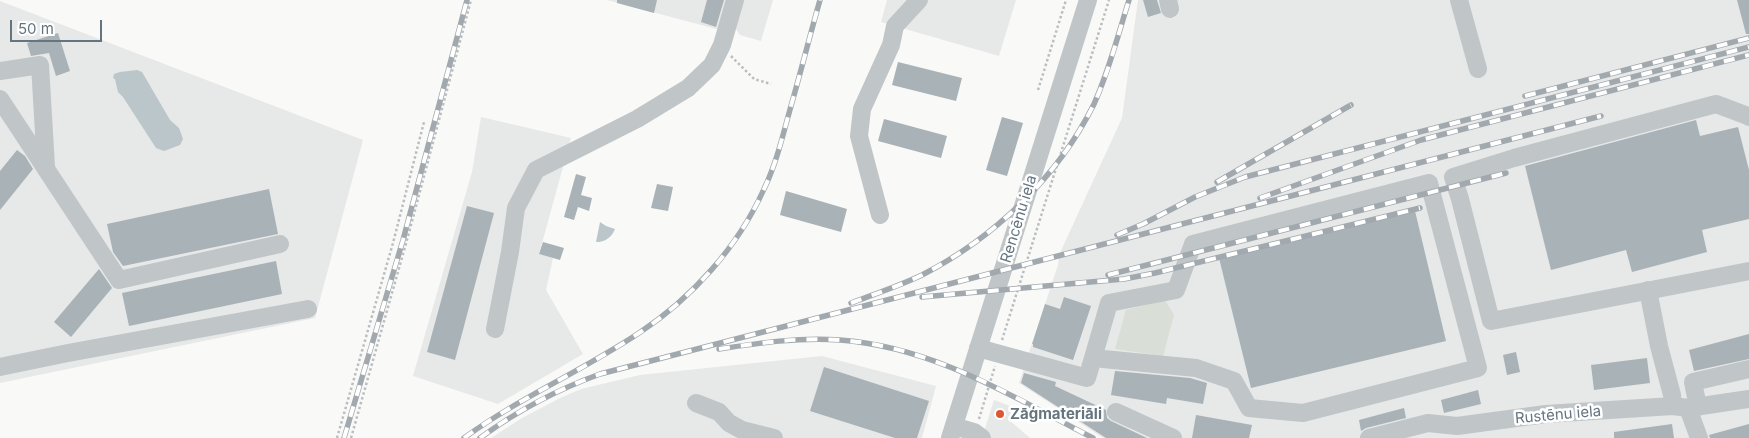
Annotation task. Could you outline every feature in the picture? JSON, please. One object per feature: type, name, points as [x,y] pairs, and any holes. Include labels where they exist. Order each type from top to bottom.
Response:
[{"type":"street","points":[[495,329],[510,252],[516,208],[536,170],[637,119],[688,88],[712,65],[722,45],[735,0]]},
{"type":"street","points":[[880,215],[859,136],[862,109],[892,46],[895,26],[919,0]]},
{"type":"street","name":"Rencēnu iela","points":[[952,432],[1088,0]]},
{"type":"street","points":[[1459,0],[1478,69]]},
{"type":"street","points":[[0,71],[40,65],[46,167]]},
{"type":"street","points":[[0,99],[119,280],[280,244]]},
{"type":"street","points":[[1749,117],[1716,104],[1514,158],[1453,177],[1491,321],[1749,270]]},
{"type":"street","points":[[978,348],[1087,378],[1109,303],[1176,290],[1193,244],[1429,183],[1478,368],[1303,413],[1249,408],[1234,382],[1196,368],[1093,358]]},
{"type":"street","points":[[1648,290],[1658,346],[1672,395],[1686,407],[1698,438]]},
{"type":"street","points":[[0,367],[308,309]]},
{"type":"street","points":[[1686,407],[1693,382],[1749,369]]},
{"type":"street","name":"Rustēnu iela","points":[[1368,438],[1428,423],[1457,432],[1546,414],[1686,407],[1749,399]]},
{"type":"street","points":[[696,402],[719,412],[729,423],[742,430],[774,438]]},
{"type":"street","points":[[1116,412],[1173,438]]},
{"type":"street","points":[[952,432],[978,435]]},
{"type":"path","points":[[351,438],[407,240],[471,0]]},
{"type":"path","points":[[1038,90],[1066,0]]},
{"type":"path","points":[[978,435],[998,354],[1109,0]]},
{"type":"path","points":[[722,45],[754,79],[771,84]]},
{"type":"path","points":[[337,438],[390,252],[424,122]]},
{"type":"shaded area","points":[[607,0],[728,0],[720,30]]},
{"type":"shaded area","points":[[741,0],[773,0],[761,41],[740,35],[734,26]]},
{"type":"shaded area","points":[[887,0],[1016,0],[999,56],[881,22]]},
{"type":"shaded area","points":[[1138,0],[1749,0],[1749,438],[1103,438],[1019,383],[1058,265],[1059,255],[1122,118]]},
{"type":"shaded area","points":[[0,1],[363,140],[315,318],[0,383]]},
{"type":"shaded area","points":[[137,70],[142,72],[170,120],[179,128],[183,139],[180,145],[164,151],[156,148],[118,92],[115,79],[113,78],[114,74]]},
{"type":"shaded area","points":[[481,117],[571,138],[539,254],[553,258],[546,290],[583,354],[498,404],[413,376],[472,172]]},
{"type":"shaded area","points":[[600,222],[615,229],[607,239],[602,242],[596,242]]},
{"type":"shaded area","points":[[1165,300],[1174,315],[1163,356],[1115,349],[1126,310]]},
{"type":"shaded area","points":[[822,356],[936,386],[922,438],[491,438],[522,418],[581,389],[640,375]]},
{"type":"shaded area","name":"Zāģmateriāli","points":[[994,400],[1013,407],[1009,420],[1030,438],[982,438]]},
{"type":"building","points":[[617,0],[657,0],[654,13],[617,3]]},
{"type":"building","points":[[707,0],[724,0],[716,27],[701,22]]},
{"type":"building","points":[[1143,0],[1157,0],[1161,13],[1148,17]]},
{"type":"building","points":[[1737,0],[1749,0],[1749,34],[1746,34]]},
{"type":"building","points":[[58,33],[70,71],[56,76],[49,53],[31,56],[27,43]]},
{"type":"building","points":[[898,62],[962,78],[956,101],[892,85]]},
{"type":"building","points":[[1002,117],[1023,123],[1007,176],[986,170]]},
{"type":"building","points":[[884,119],[947,136],[941,158],[878,141]]},
{"type":"building","points":[[1696,120],[1700,136],[1738,127],[1749,170],[1749,219],[1702,230],[1707,252],[1632,272],[1626,250],[1551,270],[1525,166]]},
{"type":"building","points":[[17,150],[25,156],[33,169],[0,210],[0,171]]},
{"type":"building","points":[[576,174],[586,177],[581,195],[592,198],[589,211],[578,207],[574,220],[564,217]]},
{"type":"building","points":[[657,184],[673,187],[668,211],[651,208]]},
{"type":"building","points":[[269,189],[278,234],[123,266],[113,252],[107,224]]},
{"type":"building","points":[[786,191],[847,209],[841,232],[780,215]]},
{"type":"building","points":[[467,206],[494,213],[455,360],[427,352]]},
{"type":"building","points":[[1415,211],[1446,341],[1251,388],[1219,258]]},
{"type":"building","points":[[543,242],[564,248],[560,260],[539,254]]},
{"type":"building","points":[[276,261],[282,294],[129,326],[122,293]]},
{"type":"building","points":[[99,269],[112,288],[71,337],[54,322]]},
{"type":"building","points":[[1064,297],[1091,306],[1073,360],[1033,347],[1032,344],[1045,304],[1060,309]]},
{"type":"building","points":[[1749,334],[1749,359],[1694,371],[1689,350]]},
{"type":"building","points":[[1516,352],[1520,372],[1507,375],[1503,355]]},
{"type":"building","points":[[1647,358],[1650,383],[1594,390],[1591,365]]},
{"type":"building","points":[[824,367],[929,401],[917,438],[895,438],[810,411]]},
{"type":"building","points":[[1115,371],[1190,378],[1207,383],[1203,404],[1167,398],[1166,404],[1111,395]]},
{"type":"building","points":[[1024,373],[1056,382],[1055,386],[1106,410],[1107,418],[1111,421],[1147,438],[1106,438],[1021,383]]},
{"type":"building","points":[[1478,390],[1481,404],[1444,413],[1441,400]]},
{"type":"building","points":[[1404,408],[1406,418],[1361,431],[1359,420]]},
{"type":"building","points":[[1196,415],[1252,425],[1249,438],[1192,438]]},
{"type":"building","points":[[1672,424],[1674,438],[1614,438],[1614,432]]},
{"type":"building","points":[[1749,424],[1749,438],[1710,438],[1709,435]]},
{"type":"railway","points":[[344,438],[403,240],[467,0]]},
{"type":"railway","points":[[464,438],[507,410],[639,333],[677,304],[712,270],[741,231],[773,169],[820,0]]},
{"type":"railway","points":[[851,303],[913,279],[949,260],[999,224],[1043,180],[1079,131],[1094,104],[1109,66],[1129,0]]},
{"type":"railway","points":[[1525,96],[1749,38]]},
{"type":"railway","points":[[1117,235],[1195,197],[1245,177],[1749,47]]},
{"type":"railway","points":[[1260,198],[1421,140],[1749,55]]},
{"type":"railway","points":[[1217,182],[1351,105]]},
{"type":"railway","points":[[480,438],[537,402],[600,374],[1601,116]]},
{"type":"railway","points":[[1108,275],[1506,173]]},
{"type":"railway","points":[[922,297],[1124,279],[1420,208]]},
{"type":"railway","points":[[719,349],[779,341],[825,339],[874,344],[908,352],[940,363],[1002,390],[1093,438]]},
{"type":"place","name":"Zāģmateriāli","points":[[1000,414]]}]
